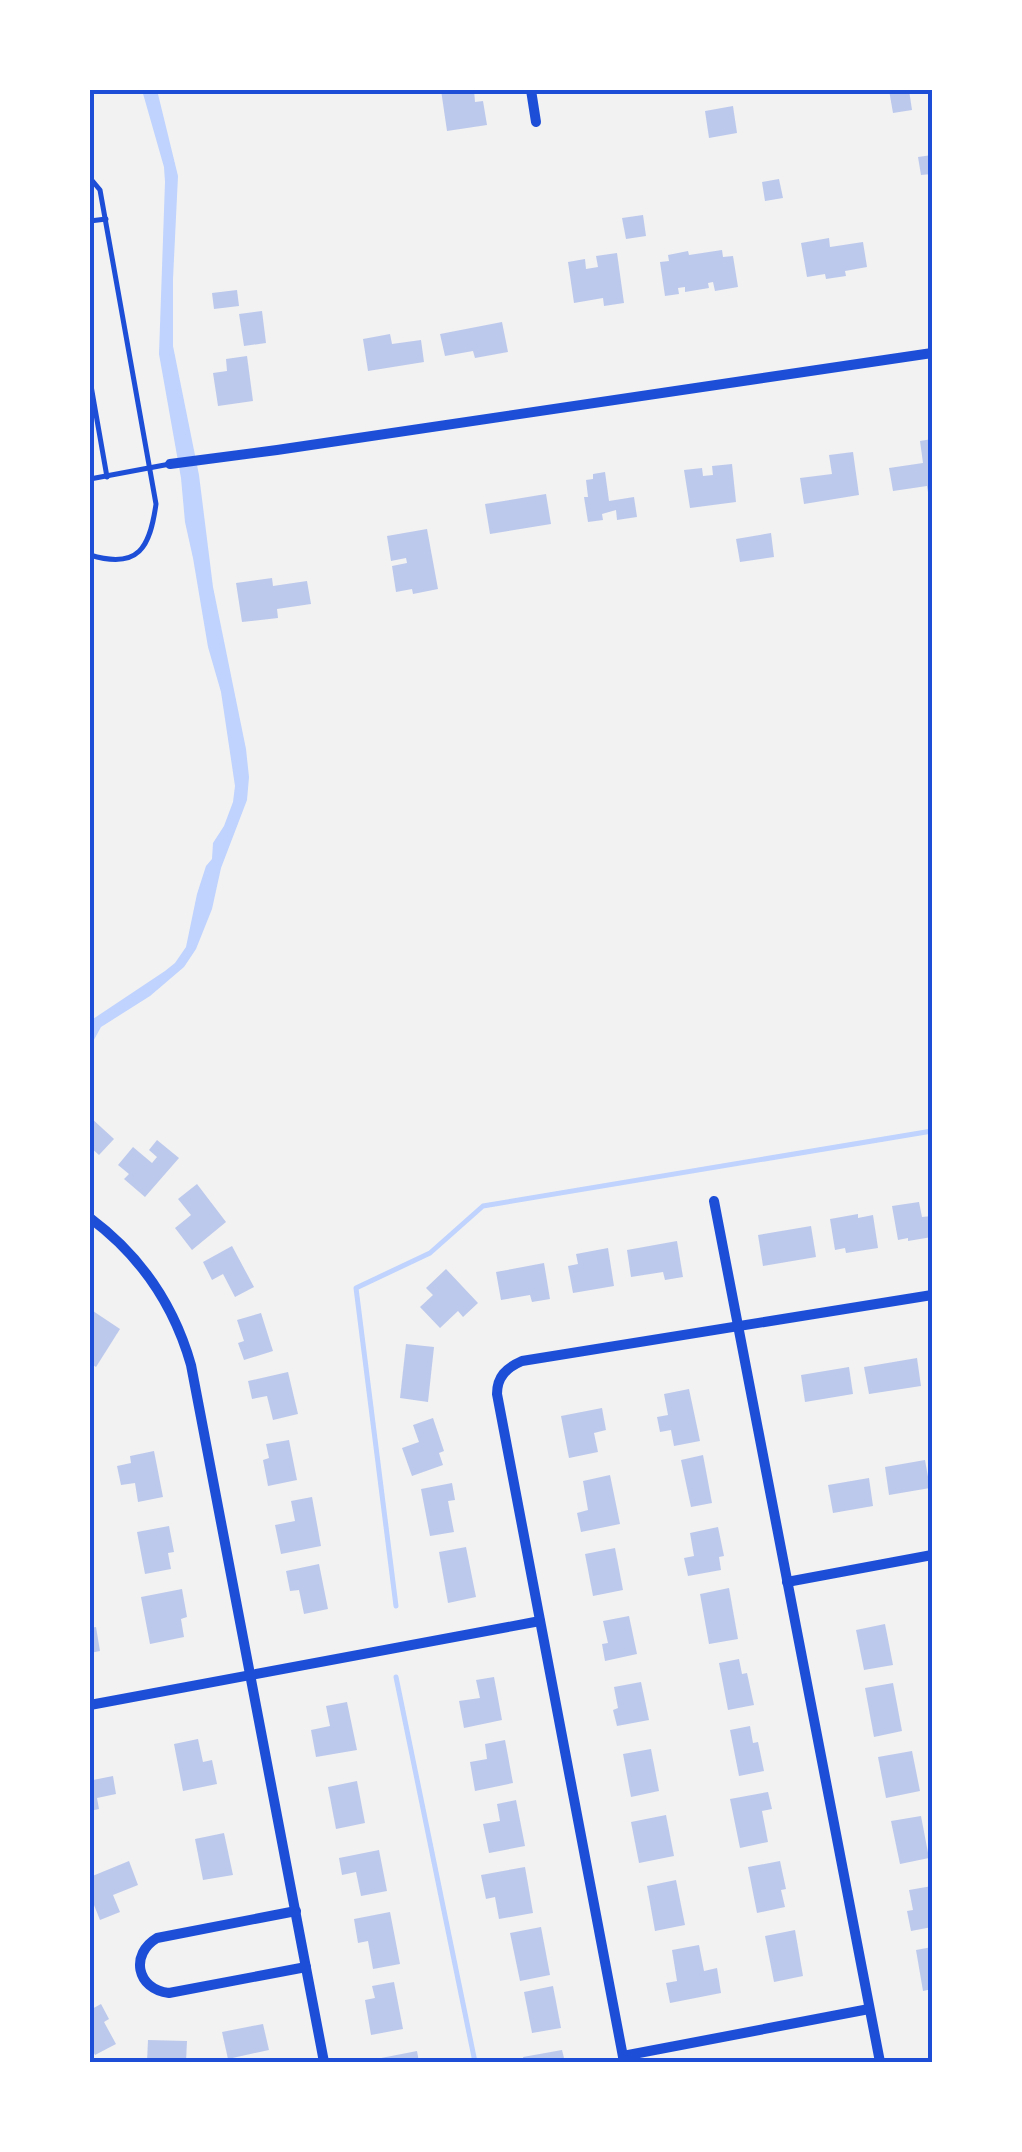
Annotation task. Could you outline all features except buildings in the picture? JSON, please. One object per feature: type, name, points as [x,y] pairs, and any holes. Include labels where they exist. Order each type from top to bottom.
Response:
[{"type":"street","points":[[531,90],[536,122]]},
{"type":"street","points":[[172,464],[932,353]]},
{"type":"street","points":[[714,1201],[880,2062]]},
{"type":"street","points":[[90,1218],[142,1266],[164,1298],[186,1346],[324,2062]]},
{"type":"street","points":[[869,2009],[624,2059],[497,1394],[501,1376],[522,1362],[932,1295]]},
{"type":"street","points":[[787,1582],[932,1555]]},
{"type":"street","points":[[90,1705],[540,1621]]},
{"type":"street","points":[[296,1912],[157,1938],[144,1949],[140,1967],[152,1988],[168,1992],[306,1966]]},
{"type":"lane","points":[[90,178],[100,190],[106,218],[156,504],[148,543],[133,556],[113,560],[90,555]]},
{"type":"lane","points":[[90,221],[106,218]]},
{"type":"lane","points":[[90,380],[107,476]]},
{"type":"lane","points":[[90,479],[172,464]]},
{"type":"water","points":[[142,90],[157,90],[178,176],[173,346],[199,475],[213,587],[249,777],[247,800],[196,949],[184,967],[150,996],[101,1027],[90,1047],[90,1022],[165,971],[186,947],[197,894],[212,859],[213,843],[233,802],[235,786],[221,692],[208,647],[185,522],[159,354],[165,182]]},
{"type":"waterway","points":[[396,1606],[356,1288],[430,1253],[483,1206],[932,1131]]},
{"type":"waterway","points":[[396,1677],[475,2062]]}]
